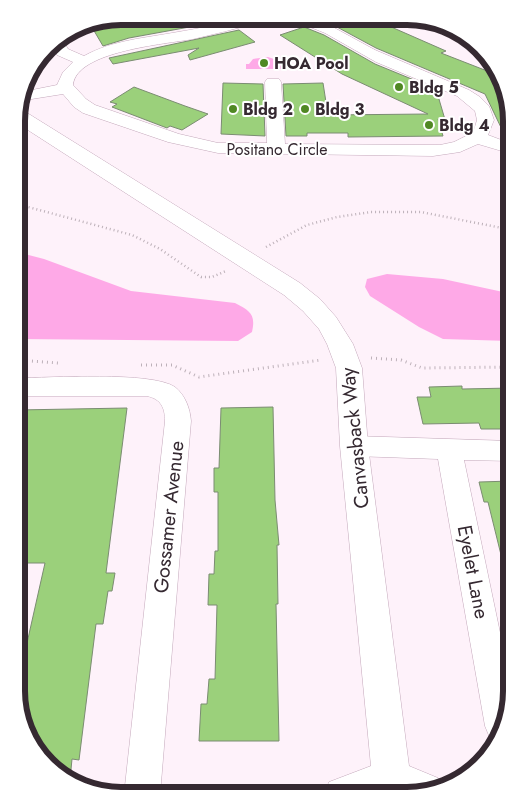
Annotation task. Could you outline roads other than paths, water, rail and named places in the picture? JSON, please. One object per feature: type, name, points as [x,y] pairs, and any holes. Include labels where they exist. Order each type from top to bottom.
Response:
[{"type":"street","points":[[26,108],[66,83],[83,61],[110,49],[230,25]]},
{"type":"street","points":[[321,25],[369,53],[471,98],[480,106],[485,118],[484,127],[476,138],[503,147]]},
{"type":"street","points":[[60,47],[62,52],[83,61]]},
{"type":"street","points":[[273,82],[276,148]]},
{"type":"street","points":[[32,84],[66,83]]},
{"type":"street","name":"Positano Circle","points":[[66,83],[86,108],[174,138],[218,148],[430,151],[453,148],[476,138]]},
{"type":"street","name":"Canvasback Way","points":[[25,116],[304,298],[320,312],[331,327],[346,356],[349,368],[354,446],[408,787]]},
{"type":"street","name":"Gossamer Avenue","points":[[25,387],[147,387],[165,392],[175,402],[177,408],[178,421],[143,787]]},
{"type":"street","points":[[354,446],[503,451]]},
{"type":"street","name":"Eyelet Lane","points":[[449,448],[500,715]]},
{"type":"street","points":[[361,787],[367,784],[408,787]]},
{"type":"place","name":"HOA Pool","points":[[264,63]]},
{"type":"place","name":"Bldg 5","points":[[399,87]]},
{"type":"place","name":"Bldg 2","points":[[233,109]]},
{"type":"place","name":"Bldg 3","points":[[305,109]]},
{"type":"place","name":"Bldg 4","points":[[429,125]]}]
